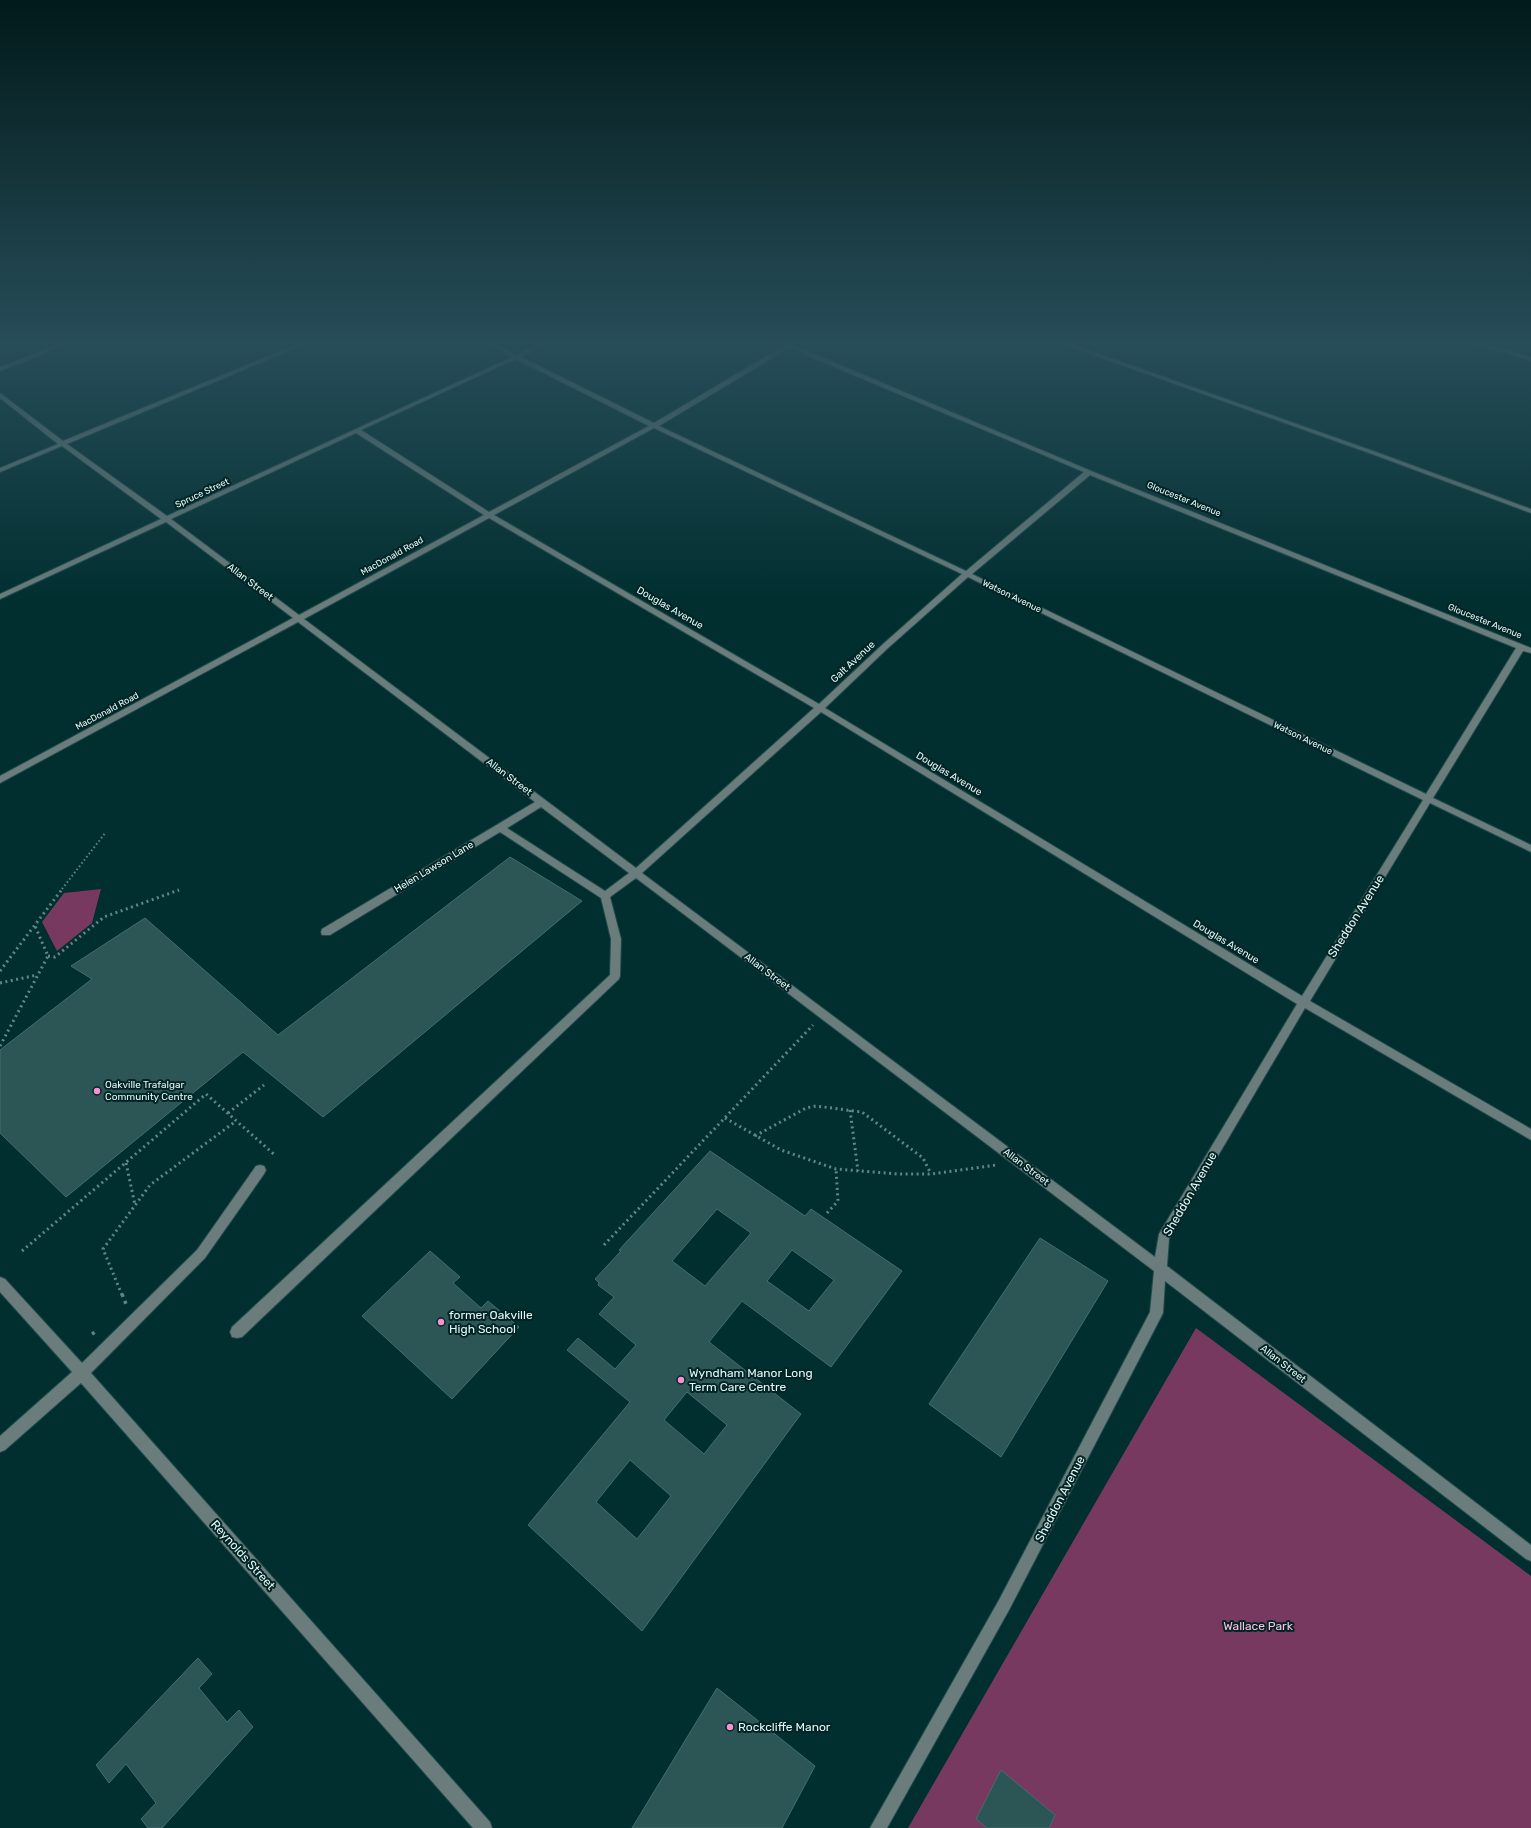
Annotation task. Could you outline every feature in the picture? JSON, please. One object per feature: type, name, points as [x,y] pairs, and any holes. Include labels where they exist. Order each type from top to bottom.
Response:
[{"type":"street","name":"Allan Street","points":[[46,430],[542,802],[1159,1268],[1531,1554]]},
{"type":"street","points":[[0,470],[97,430]]},
{"type":"street","name":"Spruce Street","points":[[0,597],[167,520],[355,430]]},
{"type":"street","name":"Douglas Avenue","points":[[356,430],[488,515],[820,708],[1303,1002],[1531,1135]]},
{"type":"street","name":"MacDonald Road","points":[[0,780],[646,430]]},
{"type":"street","name":"Watson Avenue","points":[[663,430],[966,573],[1531,849]]},
{"type":"street","name":"Gloucester Avenue","points":[[990,430],[1531,651]]},
{"type":"street","points":[[1308,430],[1531,511]]},
{"type":"street","name":"Galt Avenue","points":[[605,896],[636,873],[820,708],[966,573],[1089,472]]},
{"type":"street","name":"Sheddon Avenue","points":[[878,1828],[1004,1605],[1156,1313],[1163,1238],[1303,1002],[1521,647]]},
{"type":"street","name":"Helen Lawson Lane","points":[[326,932],[542,802]]},
{"type":"street","points":[[237,1332],[615,976],[616,939],[605,896],[499,827]]},
{"type":"street","points":[[0,1445],[82,1373],[201,1254],[260,1170]]},
{"type":"street","name":"Reynolds Street","points":[[0,1283],[82,1373],[484,1828]]},
{"type":"path","points":[[0,971],[106,832]]},
{"type":"path","points":[[48,956],[56,957],[104,917],[179,890]]},
{"type":"path","points":[[35,926],[48,956]]},
{"type":"path","points":[[0,1046],[48,956]]},
{"type":"path","points":[[0,983],[37,975]]},
{"type":"path","points":[[604,1245],[823,1014]]},
{"type":"path","points":[[228,1113],[264,1085]]},
{"type":"path","points":[[22,1251],[206,1094],[276,1156]]},
{"type":"path","points":[[755,1136],[806,1108],[816,1106],[862,1112],[923,1158],[931,1174]]},
{"type":"path","points":[[850,1110],[858,1171]]},
{"type":"path","points":[[724,1118],[781,1150],[836,1168],[898,1174],[931,1174],[1018,1162]]},
{"type":"path","points":[[121,1310],[127,1306],[102,1249],[150,1185],[236,1120]]},
{"type":"path","points":[[126,1163],[135,1205]]},
{"type":"path","points":[[827,1213],[838,1201],[836,1168]]},
{"type":"path","points":[[92,1334],[104,1325]]},
{"type":"green space","points":[[101,889],[92,923],[57,951],[42,922],[64,893]]},
{"type":"green space","name":"Wallace Park","points":[[1196,1328],[1531,1576],[1531,1828],[908,1828]]},
{"type":"building","points":[[510,857],[582,901],[323,1117],[243,1052],[66,1197],[0,1133],[0,1050],[92,979],[71,966],[145,918],[278,1035]]},
{"type":"building","name":"Wyndham Manor Long Term Care Centre","points":[[710,1151],[805,1216],[811,1209],[902,1271],[831,1367],[742,1301],[709,1342],[801,1414],[642,1631],[528,1525],[630,1402],[567,1350],[578,1338],[615,1369],[636,1345],[599,1314],[614,1297],[598,1285],[599,1283],[595,1279],[621,1251],[619,1250]],"holes":[[[717,1209],[751,1233],[705,1286],[672,1261]],[[792,1250],[834,1280],[809,1311],[767,1281]],[[687,1392],[727,1425],[704,1454],[664,1420]],[[630,1460],[671,1496],[637,1539],[596,1502]]]},
{"type":"building","points":[[1040,1238],[1108,1281],[1001,1457],[929,1404]]},
{"type":"building","name":"former Oakville High School","points":[[430,1251],[460,1277],[453,1283],[481,1308],[488,1301],[519,1327],[452,1399],[362,1316]]},
{"type":"building","points":[[198,1658],[212,1674],[199,1688],[227,1722],[239,1710],[253,1727],[162,1828],[148,1828],[141,1819],[156,1803],[126,1764],[109,1783],[96,1765]]},
{"type":"building","name":"Rockcliffe Manor","points":[[717,1688],[815,1766],[782,1828],[632,1828]]},
{"type":"building","points":[[1001,1770],[1055,1815],[1049,1828],[987,1828],[976,1819]]},
{"type":"place","name":"Oakville Trafalgar Community Centre","points":[[97,1091]]},
{"type":"place","name":"former Oakville High School","points":[[441,1322]]},
{"type":"place","name":"Wyndham Manor Long Term Care Centre","points":[[681,1380]]},
{"type":"place","name":"Rockcliffe Manor","points":[[730,1727]]}]
